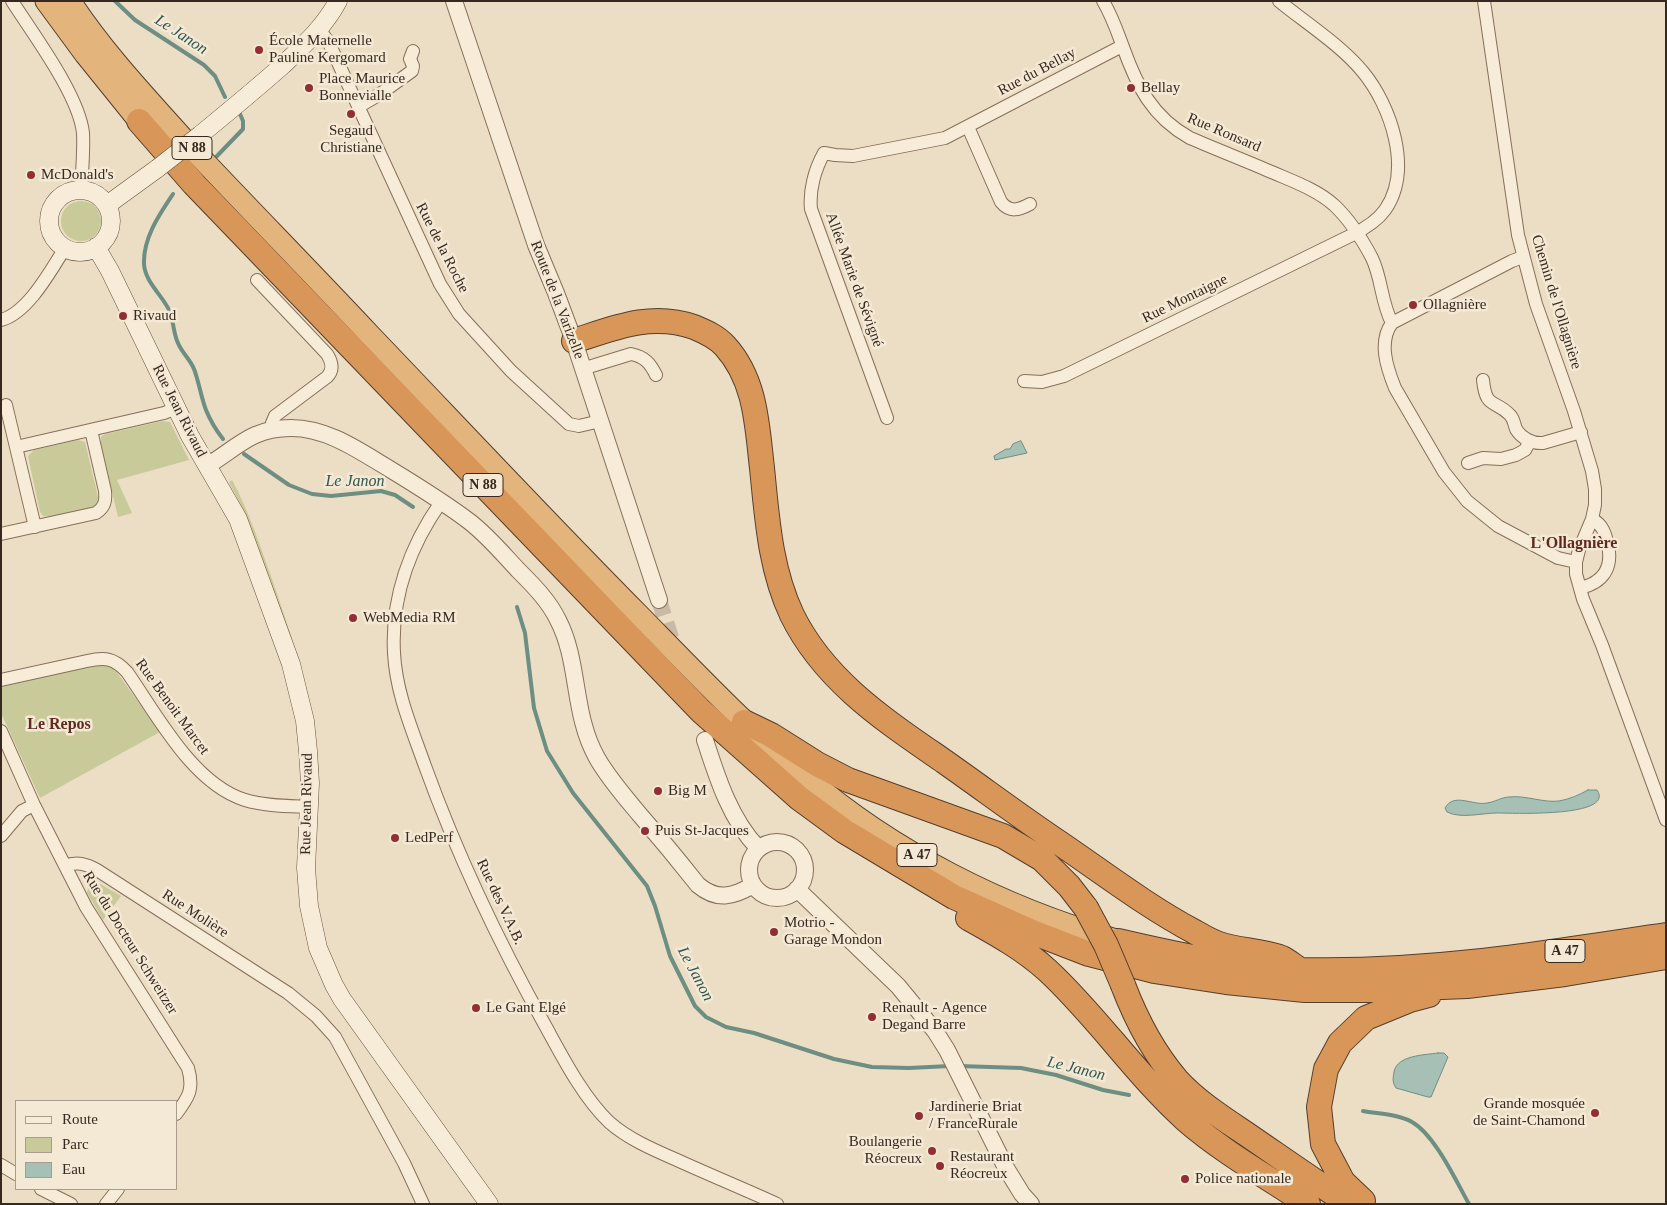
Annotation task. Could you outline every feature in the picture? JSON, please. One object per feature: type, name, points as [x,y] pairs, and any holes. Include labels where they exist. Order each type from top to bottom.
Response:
[{"type":"highway","name":"N 88","points":[[46,1],[85,54],[139,121],[201,191],[701,710],[799,798],[844,831],[864,854],[929,896],[1001,937],[1046,968],[1086,1009],[1150,1084],[1187,1120],[1227,1151],[1308,1204]]},
{"type":"highway","name":"N 88","points":[[70,1],[105,50],[222,181],[574,549],[744,722]]},
{"type":"highway","points":[[574,341],[651,320],[671,321],[708,332],[724,345],[741,366],[751,390],[769,532],[782,591],[805,637],[820,660],[840,682],[882,718],[1030,824],[1172,920],[1218,944],[1282,958],[1300,970]]},
{"type":"highway","points":[[744,722],[772,735],[817,764],[848,780],[1003,836],[1042,859],[1069,886],[1086,908],[1106,945],[1146,1038],[1178,1080],[1233,1125],[1350,1204]]},
{"type":"highway","name":"A 47","points":[[744,722],[808,779],[878,831],[921,857],[996,897],[1042,916],[1118,941],[1154,950],[1229,963],[1300,970],[1397,970],[1530,956],[1666,935]]},
{"type":"highway","name":"A 47","points":[[844,831],[954,897],[1032,932],[1089,954],[1154,970],[1226,982],[1305,990],[1368,990],[1467,986],[1565,974],[1666,957]]},
{"type":"highway","points":[[1366,1204],[1343,1182],[1323,1144],[1318,1107],[1326,1069],[1340,1042],[1366,1018],[1410,1000],[1467,986]]},
{"type":"main road","points":[[107,205],[158,168],[262,84],[320,30],[338,1]]},
{"type":"main road","points":[[81,190],[91,192],[100,197],[107,205],[111,224],[109,233],[104,241],[96,247],[81,252],[65,248],[57,242],[52,233],[51,213],[55,204],[62,196],[81,190]]},
{"type":"main road","name":"Rue Jean Rivaud","points":[[96,247],[110,271],[207,466],[238,519],[291,664],[305,721],[310,783],[306,868],[309,906],[318,948],[334,985],[375,1046],[489,1204]]},
{"type":"street","points":[[12,1],[57,71],[79,115],[82,132],[81,190]]},
{"type":"street","name":"Route de la Varizelle","points":[[454,1],[536,245],[574,341],[658,600]]},
{"type":"street","name":"Rue Ronsard","points":[[1103,1],[1116,27],[1141,91],[1151,106],[1174,129],[1190,138],[1294,181],[1318,193],[1334,205],[1357,233],[1373,259],[1379,274],[1385,309],[1392,323]]},
{"type":"street","name":"Rue Montaigne","points":[[1024,381],[1042,382],[1064,376],[1357,233],[1369,225],[1385,209],[1395,186],[1398,168],[1392,124],[1374,87],[1362,71],[1346,55],[1279,1]]},
{"type":"street","name":"Chemin de l'Ollagnière","points":[[1484,1],[1512,201],[1523,257],[1536,304],[1581,432],[1595,489],[1595,505],[1592,519],[1584,534],[1576,562],[1576,574],[1666,820]]},
{"type":"street","points":[[320,30],[329,43],[358,107],[412,71],[413,66],[410,58],[413,51]]},
{"type":"street","name":"Rue du Bellay","points":[[824,153],[835,156],[853,156],[946,138],[1122,46]]},
{"type":"street","name":"Rue de la Roche","points":[[358,107],[440,284],[459,314],[511,371],[569,424],[579,426],[600,421]]},
{"type":"street","points":[[968,127],[1001,202],[1005,207],[1015,210],[1030,204]]},
{"type":"street","name":"Allée Marie de Sévigné","points":[[824,153],[816,170],[810,200],[811,209],[887,418]]},
{"type":"street","points":[[1,320],[18,311],[30,298],[65,248]]},
{"type":"street","points":[[1523,257],[1392,323],[1387,328],[1384,349],[1390,376],[1395,388],[1455,487],[1474,508],[1498,526],[1558,558],[1576,562]]},
{"type":"street","points":[[257,280],[327,354],[332,366],[331,373],[327,378],[275,416],[272,423],[273,430]]},
{"type":"street","points":[[582,368],[631,354],[640,356],[648,361],[656,375]]},
{"type":"street","points":[[1483,380],[1484,391],[1488,400],[1509,414],[1521,436],[1537,443],[1543,443],[1581,432]]},
{"type":"street","points":[[6,405],[35,527]]},
{"type":"street","points":[[16,446],[164,413],[177,408]]},
{"type":"street","points":[[207,466],[246,439],[263,432],[305,428],[335,438],[442,502],[471,523],[495,545],[549,604],[559,621],[568,647],[586,735],[614,784],[698,885],[706,892],[715,896],[730,895],[753,886]]},
{"type":"street","points":[[1,534],[96,513],[102,509],[106,502],[105,491],[91,430]]},
{"type":"street","points":[[1468,463],[1483,458],[1501,459],[1516,455],[1525,450],[1530,440]]},
{"type":"street","name":"Rue des V.A.B.","points":[[442,502],[424,528],[407,564],[400,588],[395,621],[394,652],[397,680],[406,713],[437,798],[477,894],[520,981],[561,1054],[590,1099],[609,1122],[631,1138],[777,1204]]},
{"type":"street","points":[[1580,588],[1599,580],[1607,570],[1610,562],[1608,546],[1602,527],[1592,519]]},
{"type":"street","name":"Rue Benoit Marcet","points":[[1,680],[99,658],[110,659],[120,664],[127,672],[182,752],[212,783],[230,794],[246,800],[265,804],[310,806]]},
{"type":"street","name":"Rue du Docteur Schweitzer","points":[[1,731],[34,805],[86,907],[188,1068],[191,1078],[189,1097],[178,1111]]},
{"type":"street","points":[[705,740],[724,794],[746,834],[758,848]]},
{"type":"street","points":[[1,836],[22,811],[34,805]]},
{"type":"street","points":[[785,842],[794,847],[800,854],[804,862],[805,872],[803,881],[791,894],[774,898],[766,896],[753,886],[750,878],[750,862],[758,848],[766,843],[785,842]]},
{"type":"street","name":"Rue Molière","points":[[65,866],[78,863],[97,870],[304,1005],[335,1037],[404,1162],[423,1204]]},
{"type":"street","points":[[797,889],[898,986],[930,1024],[946,1050],[1006,1168],[1022,1194],[1031,1204]]},
{"type":"street","points":[[1,1165],[15,1173]]},
{"type":"street","points":[[43,1190],[71,1204]]},
{"type":"street","points":[[106,1204],[117,1190]]},
{"type":"green space","points":[[85,201],[92,204],[98,210],[101,221],[100,229],[92,238],[85,241],[77,241],[70,238],[62,229],[61,217],[64,210],[73,202]]},
{"type":"green space","points":[[163,421],[170,422],[189,460],[117,480],[132,513],[118,517],[101,445],[101,437],[105,434]]},
{"type":"green space","points":[[78,440],[85,442],[99,501],[94,507],[49,517],[43,516],[40,512],[28,456],[34,450]]},
{"type":"green space","points":[[232,480],[254,529],[303,677],[314,727],[319,779],[316,779],[294,651],[244,511],[229,482]]},
{"type":"green space","points":[[98,664],[112,667],[116,671],[160,732],[40,798],[1,713],[1,687]]},
{"type":"green space","points":[[97,882],[121,896],[103,920],[87,893],[89,885]]},
{"type":"water","points":[[1021,441],[1027,453],[995,460],[994,456],[1006,449],[1010,449],[1013,444]]},
{"type":"water","points":[[1588,790],[1597,790],[1599,799],[1591,805],[1577,810],[1459,815],[1447,812],[1445,808],[1449,803],[1459,800],[1482,803],[1509,797],[1522,797],[1559,801],[1574,797]]},
{"type":"water","points":[[1444,1053],[1448,1057],[1431,1097],[1396,1088],[1393,1082],[1394,1074],[1396,1066],[1400,1062],[1419,1055]]},
{"type":"waterway","name":"Le Janon","points":[[115,1],[135,20],[204,65],[215,76],[225,97]]},
{"type":"waterway","name":"Le Janon","points":[[217,156],[243,129],[243,121],[240,114]]},
{"type":"waterway","name":"Le Janon","points":[[173,194],[149,236],[144,254],[145,271],[169,310],[176,339],[194,369],[206,410],[213,425],[223,439]]},
{"type":"waterway","name":"Le Janon","points":[[244,454],[289,485],[312,494],[331,496],[381,491],[395,495],[413,507]]},
{"type":"waterway","name":"Le Janon","points":[[517,607],[525,633],[534,708],[547,751],[573,793],[647,886],[670,956],[695,1006],[706,1017],[726,1027],[754,1033],[834,1059],[872,1067],[950,1066]]},
{"type":"waterway","name":"Le Janon","points":[[959,1066],[1021,1068],[1056,1075],[1103,1090],[1129,1095]]},
{"type":"waterway","name":"Le Janon","points":[[1363,1111],[1401,1117],[1421,1128],[1444,1159],[1469,1204]]},
{"type":"tunnel","points":[[659,600],[675,650]]},
{"type":"place","name":"École Maternelle Pauline Kergomard","points":[[259,50]]},
{"type":"place","name":"Place Maurice Bonnevialle","points":[[309,88]]},
{"type":"place","name":"Bellay","points":[[1131,88]]},
{"type":"place","name":"Segaud Christiane","points":[[351,114]]},
{"type":"place","name":"McDonald's","points":[[31,175]]},
{"type":"place","name":"Ollagnière","points":[[1413,305]]},
{"type":"place","name":"Rivaud","points":[[123,316]]},
{"type":"place","name":"WebMedia RM","points":[[353,618]]},
{"type":"place","name":"Big M","points":[[658,791]]},
{"type":"place","name":"Puis St-Jacques","points":[[645,831]]},
{"type":"place","name":"LedPerf","points":[[395,838]]},
{"type":"place","name":"Motrio - Garage Mondon","points":[[774,932]]},
{"type":"place","name":"Le Gant Elgé","points":[[476,1008]]},
{"type":"place","name":"Renault - Agence Degand Barre","points":[[872,1017]]},
{"type":"place","name":"Grande mosquée de Saint-Chamond","points":[[1595,1113]]},
{"type":"place","name":"Jardinerie Briat / FranceRurale","points":[[919,1116]]},
{"type":"place","name":"Boulangerie Réocreux","points":[[932,1151]]},
{"type":"place","name":"Restaurant Réocreux","points":[[940,1166]]},
{"type":"place","name":"Police nationale","points":[[1185,1179]]},
{"type":"district","name":"L'Ollagnière","points":[[1574,544]]},
{"type":"district","name":"Le Repos","points":[[59,725]]}]
